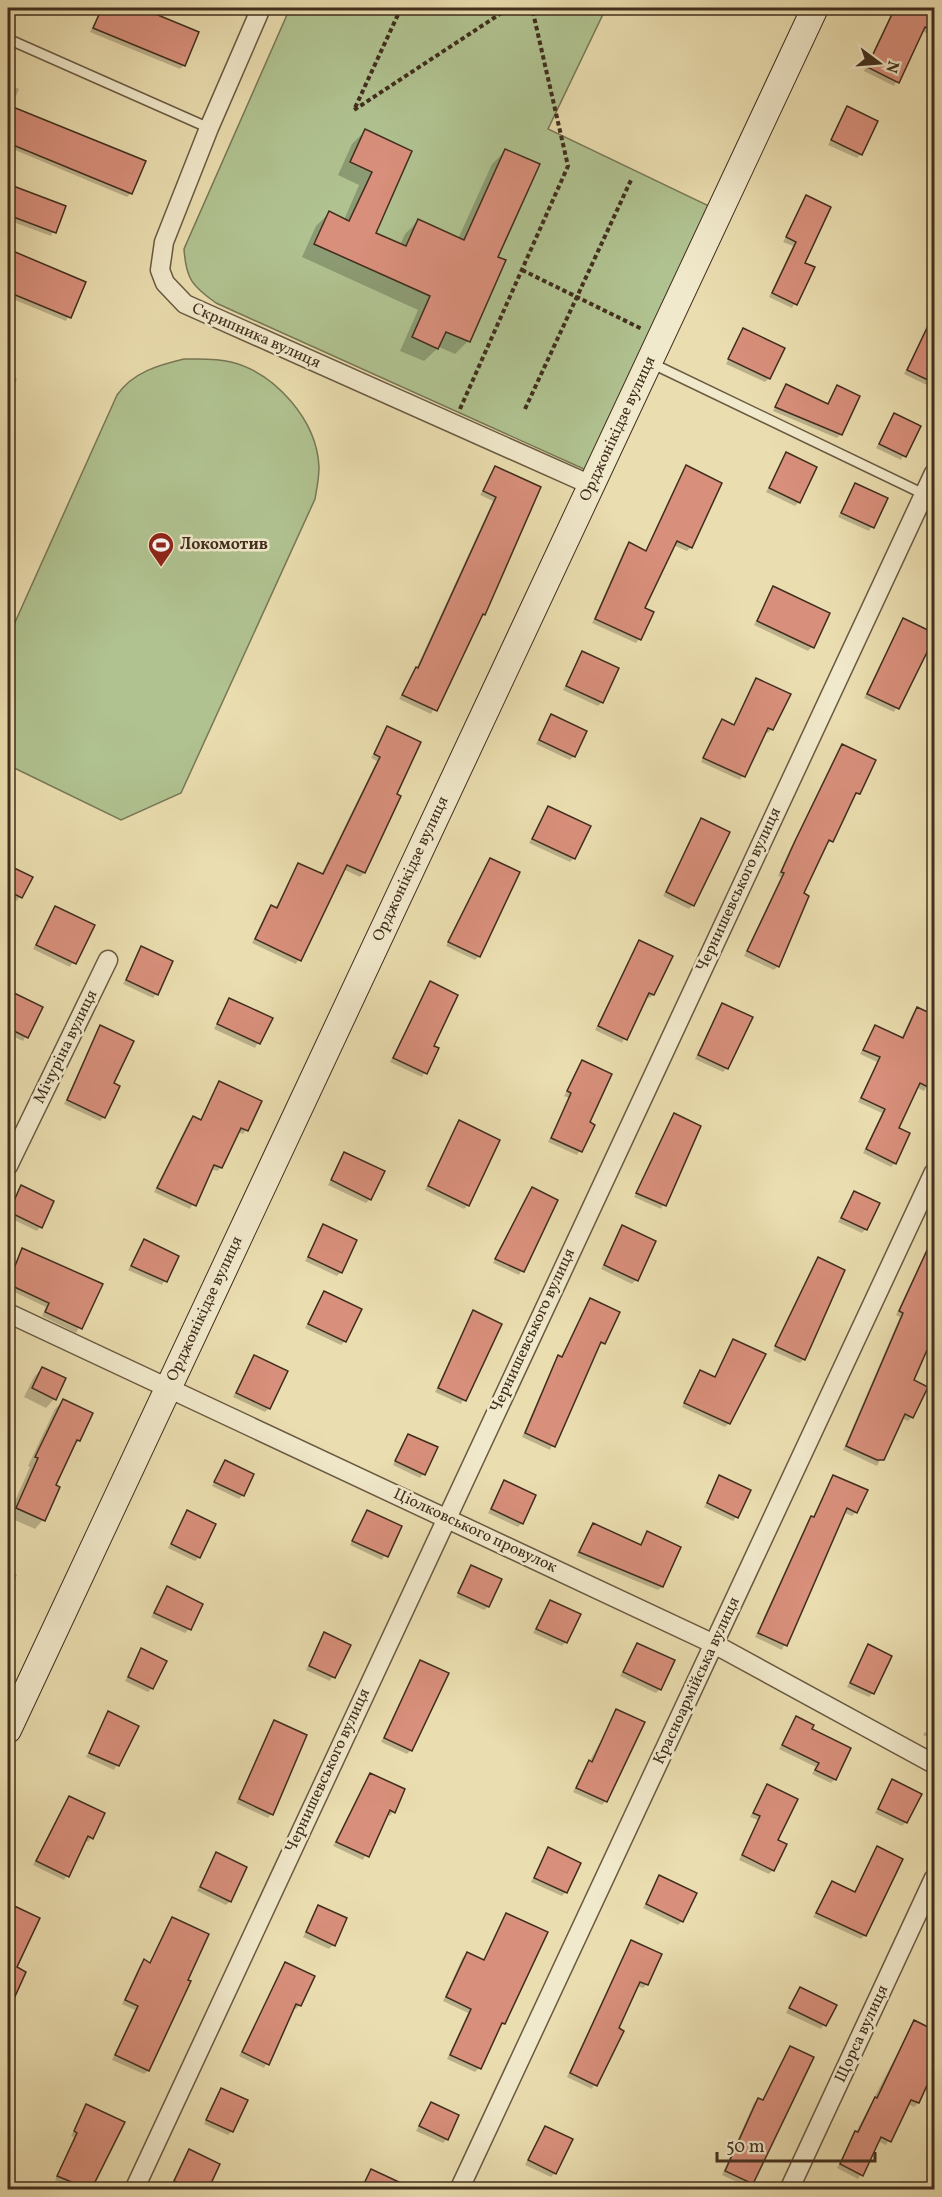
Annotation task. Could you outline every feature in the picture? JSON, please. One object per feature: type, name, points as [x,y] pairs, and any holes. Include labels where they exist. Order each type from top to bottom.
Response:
[{"type":"main road","name":"Орджонікідзе вулиця","points":[[8,1730],[815,8]]},
{"type":"street","name":"Скрипника вулиця","points":[[261,8],[209,128],[164,242],[160,270],[165,283],[185,304],[591,485]]},
{"type":"street","name":"Чернишевського вулиця","points":[[134,2190],[446,1517],[929,497],[934,473]]},
{"type":"street","name":"Мічуріна вулиця","points":[[8,1166],[108,960]]},
{"type":"street","name":"Красноармійська вулиця","points":[[459,2190],[934,1172]]},
{"type":"street","name":"Ціолковського провулок","points":[[8,1313],[714,1644],[934,1764]]},
{"type":"street","name":"Щорса вулиця","points":[[789,2190],[934,1878]]},
{"type":"lane","points":[[8,39],[209,128]]},
{"type":"lane","points":[[653,352],[929,497]]},
{"type":"path","points":[[401,8],[354,110],[509,8]]},
{"type":"path","points":[[453,423],[568,166],[532,8]]},
{"type":"path","points":[[525,409],[631,180]]},
{"type":"path","points":[[522,270],[654,335],[653,352]]},
{"type":"green space","points":[[290,8],[606,8],[548,129],[709,206],[586,470],[216,303],[201,292],[192,281],[186,268],[184,249]]},
{"type":"green space","name":"Локомотив","points":[[184,359],[214,359],[231,362],[263,376],[278,388],[291,401],[311,432],[319,467],[318,483],[315,499],[181,793],[121,820],[8,765],[8,638],[117,395],[123,387],[139,375],[156,367]]},
{"type":"building","points":[[102,8],[141,8],[199,32],[185,66],[93,28]]},
{"type":"building","points":[[895,8],[934,8],[934,32],[925,27],[899,83],[867,67]]},
{"type":"building","points":[[8,105],[146,161],[132,194],[8,143]]},
{"type":"building","points":[[847,106],[878,121],[862,155],[831,140]]},
{"type":"building","points":[[365,129],[412,151],[376,233],[406,246],[418,219],[464,240],[505,149],[540,164],[498,257],[506,260],[470,342],[446,332],[438,349],[412,337],[430,296],[314,244],[329,211],[349,221],[372,172],[350,162]]},
{"type":"building","points":[[8,184],[66,206],[56,233],[8,215]]},
{"type":"building","points":[[806,195],[831,207],[805,263],[815,267],[797,305],[772,293],[796,242],[786,237]]},
{"type":"building","points":[[8,249],[86,282],[71,318],[8,292]]},
{"type":"building","points":[[934,313],[934,383],[907,370]]},
{"type":"building","points":[[743,328],[785,348],[770,379],[728,359]]},
{"type":"building","points":[[786,384],[828,404],[837,385],[860,396],[842,435],[775,407]]},
{"type":"building","points":[[894,413],[921,426],[906,457],[879,444]]},
{"type":"building","points":[[786,452],[817,467],[800,503],[769,488]]},
{"type":"building","points":[[686,465],[722,483],[692,548],[677,541],[645,608],[654,612],[641,640],[595,619],[629,542],[646,551]]},
{"type":"building","points":[[495,466],[541,487],[485,615],[483,614],[437,711],[402,695],[416,667],[418,668],[496,497],[483,491]]},
{"type":"building","points":[[855,483],[888,498],[874,528],[841,513]]},
{"type":"building","points":[[773,586],[830,613],[814,648],[757,621]]},
{"type":"building","points":[[903,618],[934,633],[934,638],[899,709],[867,694]]},
{"type":"building","points":[[582,651],[619,668],[603,703],[566,686]]},
{"type":"building","points":[[756,678],[791,694],[773,730],[768,728],[745,777],[703,758],[722,719],[734,725]]},
{"type":"building","points":[[551,714],[587,731],[575,757],[539,740]]},
{"type":"building","points":[[387,726],[421,742],[397,794],[401,796],[365,873],[347,865],[301,961],[255,939],[271,905],[277,908],[298,863],[323,874],[380,757],[374,754]]},
{"type":"building","points":[[842,744],[876,760],[860,794],[856,793],[833,842],[829,840],[804,893],[809,896],[779,967],[747,951],[784,873],[781,872],[795,841]]},
{"type":"building","points":[[548,806],[591,826],[575,859],[532,839]]},
{"type":"building","points":[[701,818],[730,832],[694,906],[666,892]]},
{"type":"building","points":[[490,858],[520,872],[480,957],[448,942]]},
{"type":"building","points":[[8,865],[33,877],[22,898],[8,891]]},
{"type":"building","points":[[55,906],[95,925],[76,964],[36,945]]},
{"type":"building","points":[[639,940],[673,956],[654,995],[649,993],[627,1040],[598,1026]]},
{"type":"building","points":[[141,946],[173,961],[158,995],[126,980]]},
{"type":"building","points":[[430,981],[458,995],[434,1046],[439,1048],[427,1074],[393,1058]]},
{"type":"building","points":[[8,990],[43,1007],[28,1038],[8,1028]]},
{"type":"building","points":[[229,998],[273,1018],[260,1044],[217,1024]]},
{"type":"building","points":[[722,1003],[753,1017],[728,1069],[698,1055]]},
{"type":"building","points":[[917,1007],[934,1015],[934,1077],[930,1088],[920,1083],[899,1128],[910,1133],[896,1164],[866,1149],[885,1109],[861,1098],[880,1057],[863,1050],[875,1025],[903,1038]]},
{"type":"building","points":[[100,1025],[134,1041],[114,1083],[120,1086],[105,1118],[67,1100]]},
{"type":"building","points":[[582,1060],[612,1074],[590,1122],[595,1125],[582,1152],[551,1138],[571,1093],[567,1091]]},
{"type":"building","points":[[219,1081],[262,1101],[248,1131],[241,1128],[222,1168],[214,1165],[196,1206],[157,1188],[193,1116],[201,1120]]},
{"type":"building","points":[[674,1113],[701,1126],[666,1206],[636,1193]]},
{"type":"building","points":[[459,1120],[500,1140],[469,1206],[428,1186]]},
{"type":"building","points":[[344,1152],[385,1171],[371,1200],[331,1180]]},
{"type":"building","points":[[21,1185],[54,1201],[42,1228],[9,1212]]},
{"type":"building","points":[[532,1187],[558,1200],[524,1272],[495,1259]]},
{"type":"building","points":[[854,1191],[880,1203],[867,1230],[841,1218]]},
{"type":"building","points":[[323,1224],[357,1240],[342,1273],[308,1257]]},
{"type":"building","points":[[622,1225],[656,1241],[638,1281],[604,1265]]},
{"type":"building","points":[[934,1235],[934,1334],[914,1380],[928,1387],[913,1418],[905,1414],[884,1460],[877,1460],[846,1446],[903,1313],[899,1311]]},
{"type":"building","points":[[144,1239],[179,1256],[167,1282],[131,1266]]},
{"type":"building","points":[[22,1248],[103,1284],[82,1329],[45,1312],[49,1303],[8,1284]]},
{"type":"building","points":[[818,1257],[845,1270],[805,1360],[775,1346]]},
{"type":"building","points":[[324,1291],[362,1309],[346,1342],[308,1324]]},
{"type":"building","points":[[590,1298],[620,1312],[605,1344],[601,1342],[555,1447],[525,1433],[558,1355],[562,1357]]},
{"type":"building","points":[[473,1310],[502,1324],[466,1401],[438,1388]]},
{"type":"building","points":[[733,1339],[766,1354],[730,1424],[684,1403],[700,1370],[715,1377]]},
{"type":"building","points":[[254,1355],[288,1371],[270,1409],[236,1393]]},
{"type":"building","points":[[42,1367],[66,1378],[56,1400],[32,1388]]},
{"type":"building","points":[[63,1399],[93,1413],[80,1441],[77,1440],[56,1485],[60,1487],[45,1521],[16,1508],[38,1458],[35,1457]]},
{"type":"building","points":[[408,1434],[438,1447],[425,1475],[395,1461]]},
{"type":"building","points":[[225,1460],[254,1474],[244,1496],[214,1482]]},
{"type":"building","points":[[719,1475],[751,1490],[738,1518],[707,1503]]},
{"type":"building","points":[[833,1475],[868,1490],[857,1513],[847,1508],[787,1646],[758,1633],[811,1516],[814,1517]]},
{"type":"building","points":[[504,1480],[536,1495],[523,1524],[491,1509]]},
{"type":"building","points":[[187,1510],[216,1524],[200,1558],[171,1544]]},
{"type":"building","points":[[367,1510],[402,1526],[388,1557],[352,1541]]},
{"type":"building","points":[[593,1523],[641,1545],[647,1531],[681,1547],[663,1587],[579,1552]]},
{"type":"building","points":[[471,1565],[502,1579],[489,1607],[458,1593]]},
{"type":"building","points":[[167,1586],[203,1604],[191,1630],[154,1613]]},
{"type":"building","points":[[550,1600],[581,1614],[567,1643],[536,1629]]},
{"type":"building","points":[[324,1632],[351,1645],[335,1678],[309,1666]]},
{"type":"building","points":[[637,1643],[675,1660],[661,1690],[623,1672]]},
{"type":"building","points":[[868,1644],[892,1656],[874,1694],[850,1683]]},
{"type":"building","points":[[141,1648],[167,1661],[153,1689],[128,1677]]},
{"type":"building","points":[[420,1660],[449,1673],[412,1751],[384,1738]]},
{"type":"building","points":[[616,1709],[645,1722],[607,1802],[576,1788],[589,1760],[592,1762]]},
{"type":"building","points":[[108,1711],[139,1726],[119,1766],[89,1753]]},
{"type":"building","points":[[796,1716],[814,1725],[812,1729],[851,1748],[836,1780],[815,1770],[819,1763],[782,1745]]},
{"type":"building","points":[[274,1720],[307,1735],[273,1815],[239,1799]]},
{"type":"building","points":[[370,1773],[405,1789],[395,1813],[390,1810],[369,1857],[336,1842]]},
{"type":"building","points":[[892,1779],[922,1794],[907,1823],[878,1809]]},
{"type":"building","points":[[767,1784],[798,1799],[778,1840],[787,1844],[774,1871],[742,1855],[760,1816],[753,1813]]},
{"type":"building","points":[[69,1796],[105,1813],[93,1839],[88,1836],[69,1877],[36,1861]]},
{"type":"building","points":[[877,1846],[903,1859],[866,1936],[816,1913],[832,1881],[855,1892]]},
{"type":"building","points":[[548,1847],[581,1863],[567,1893],[534,1878]]},
{"type":"building","points":[[216,1852],[247,1867],[231,1902],[200,1887]]},
{"type":"building","points":[[659,1875],[697,1893],[683,1922],[646,1904]]},
{"type":"building","points":[[8,1903],[40,1918],[17,1967],[26,1972],[8,2012]]},
{"type":"building","points":[[318,1905],[347,1918],[335,1946],[306,1932]]},
{"type":"building","points":[[506,1913],[548,1932],[481,2069],[450,2055],[471,2009],[446,1997],[467,1952],[484,1960]]},
{"type":"building","points":[[172,1917],[209,1934],[188,1980],[191,1981],[149,2071],[115,2055],[138,2006],[125,2000],[144,1959],[150,1963]]},
{"type":"building","points":[[631,1940],[662,1954],[648,1985],[640,1982],[619,2028],[624,2031],[597,2086],[570,2073]]},
{"type":"building","points":[[285,1962],[315,1976],[301,2006],[296,2004],[269,2065],[242,2052]]},
{"type":"building","points":[[800,1987],[837,2005],[826,2026],[789,2008]]},
{"type":"building","points":[[914,2020],[934,2030],[934,2070],[919,2103],[911,2100],[891,2142],[881,2137],[863,2176],[840,2164],[855,2131],[858,2132],[875,2097],[877,2098]]},
{"type":"building","points":[[790,2046],[814,2057],[753,2184],[725,2171],[758,2098],[763,2100]]},
{"type":"building","points":[[221,2088],[248,2100],[233,2132],[206,2120]]},
{"type":"building","points":[[431,2102],[459,2115],[448,2140],[419,2126]]},
{"type":"building","points":[[86,2104],[125,2122],[91,2190],[57,2176],[77,2133],[74,2131]]},
{"type":"building","points":[[545,2126],[573,2139],[556,2174],[528,2160]]},
{"type":"building","points":[[189,2149],[220,2164],[208,2190],[192,2190],[174,2181]]},
{"type":"building","points":[[371,2169],[416,2190],[361,2190]]},
{"type":"place","name":"Локомотив","points":[[161,568]]}]
